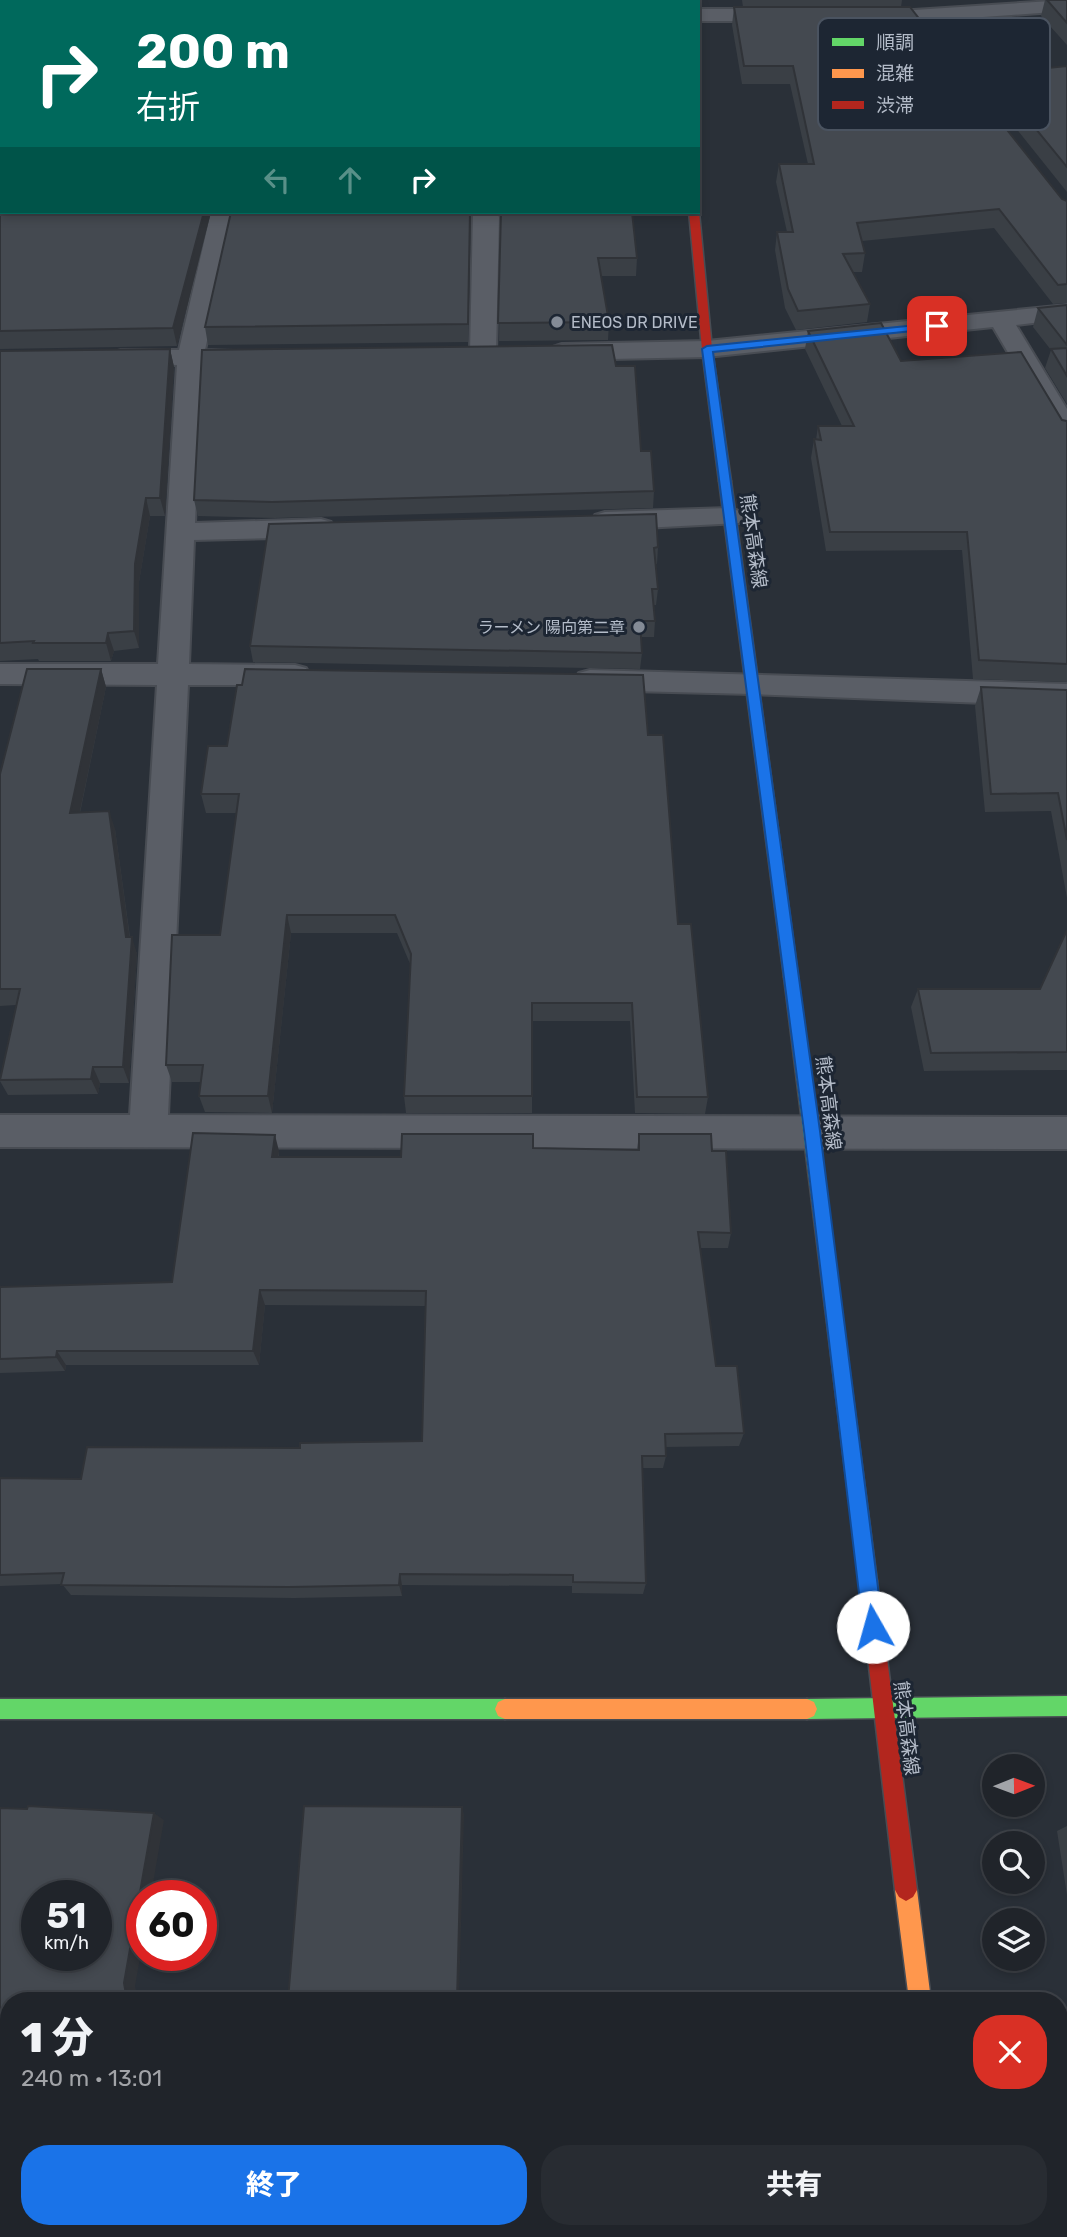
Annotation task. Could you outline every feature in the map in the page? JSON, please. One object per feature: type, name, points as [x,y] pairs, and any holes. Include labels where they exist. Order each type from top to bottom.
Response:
[{"type":"main road","name":"熊本高森線","points":[[694,214],[707,349],[812,1131],[919,1992]]},
{"type":"main road","points":[[0,1709],[883,1709],[1067,1706]]},
{"type":"street","points":[[846,16],[914,16],[1067,5]]},
{"type":"street","points":[[700,15],[806,15]]},
{"type":"street","points":[[1003,130],[1007,135]]},
{"type":"street","points":[[148,1130],[190,358],[223,214]]},
{"type":"street","points":[[482,353],[486,214]]},
{"type":"street","points":[[536,352],[707,349],[1067,312]]},
{"type":"street","points":[[1001,320],[1067,430]]},
{"type":"street","points":[[455,354],[509,353]]},
{"type":"street","points":[[95,358],[273,356]]},
{"type":"street","points":[[578,521],[729,517]]},
{"type":"street","points":[[180,532],[345,527]]},
{"type":"street","points":[[0,674],[324,676]]},
{"type":"street","points":[[559,680],[752,683],[1067,695]]},
{"type":"street","points":[[0,1131],[1067,1133]]},
{"type":"building","points":[[1047,0],[1067,0],[1067,23]]},
{"type":"building","points":[[734,7],[910,7],[919,18],[818,18],[818,130],[1007,130],[1062,199],[1067,201],[1067,284],[1058,285],[999,209],[857,223],[865,253],[843,254],[870,304],[798,311],[788,289],[777,232],[793,232],[779,164],[814,164],[793,66],[744,66]]},
{"type":"building","points":[[1067,66],[1067,167],[1037,130],[1050,130],[1050,68]]},
{"type":"building","points":[[0,214],[203,214],[173,328],[0,331]]},
{"type":"building","points":[[231,214],[470,214],[468,324],[205,327]]},
{"type":"building","points":[[501,214],[632,214],[637,258],[598,258],[609,322],[498,323]]},
{"type":"building","points":[[1067,305],[1067,345],[1038,308]]},
{"type":"building","points":[[881,323],[901,361],[1021,352],[1062,420],[1067,421],[1067,664],[979,660],[967,532],[830,532],[814,439],[821,440],[818,426],[854,426],[808,331]]},
{"type":"building","points":[[612,345],[616,366],[635,366],[641,451],[651,451],[654,491],[272,502],[194,500],[202,350]]},
{"type":"building","points":[[1067,348],[1067,376],[1051,349]]},
{"type":"building","points":[[170,349],[160,498],[146,498],[135,564],[134,631],[108,633],[106,643],[0,643],[0,351]]},
{"type":"building","points":[[656,514],[658,547],[654,548],[658,589],[652,589],[655,621],[640,621],[642,653],[250,646],[269,524]]},
{"type":"building","points":[[27,669],[101,669],[70,813],[109,811],[126,937],[132,937],[123,1067],[93,1067],[91,1079],[0,1080],[20,989],[0,989],[0,774]]},
{"type":"building","points":[[245,669],[643,675],[648,735],[663,735],[678,924],[691,924],[708,1097],[637,1097],[632,1003],[532,1003],[532,1096],[404,1096],[411,954],[395,915],[287,915],[268,1096],[199,1096],[203,1065],[166,1065],[172,935],[220,935],[239,794],[201,794],[208,746],[227,746],[237,685],[242,685]]},
{"type":"building","points":[[981,687],[1067,690],[1067,840],[1058,793],[991,794]]},
{"type":"building","points":[[1067,930],[1067,1052],[931,1053],[918,989],[1040,989]]},
{"type":"building","points":[[193,1133],[275,1135],[272,1157],[401,1157],[402,1134],[533,1134],[533,1148],[639,1150],[639,1134],[711,1134],[712,1151],[726,1151],[731,1233],[698,1232],[716,1366],[737,1366],[744,1433],[665,1434],[666,1456],[642,1456],[646,1583],[573,1582],[573,1575],[400,1574],[399,1585],[61,1585],[64,1573],[0,1575],[0,1478],[81,1479],[87,1447],[300,1448],[300,1443],[422,1441],[426,1291],[260,1290],[253,1351],[57,1351],[56,1357],[0,1359],[0,1287],[172,1282]]},
{"type":"building","points":[[28,1806],[154,1813],[142,1880],[126,1880],[126,1992],[0,1992],[0,1808],[27,1809]]},
{"type":"building","points":[[304,1806],[462,1807],[457,1992],[289,1992]]},
{"type":"traffic: fast","points":[[791,977],[868,1581]]},
{"type":"traffic: fast","points":[[807,1709],[1067,1706]]},
{"type":"traffic: fast","points":[[0,1709],[505,1709]]},
{"type":"traffic: slow","points":[[725,481],[791,977]]},
{"type":"traffic: slow","points":[[505,1709],[807,1709]]},
{"type":"traffic: slow","points":[[906,1890],[919,1992]]},
{"type":"traffic: jam","points":[[694,214],[707,349],[725,481]]},
{"type":"traffic: jam","points":[[868,1581],[906,1890]]},
{"type":"place","name":"ENEOS DR DRIVE","points":[[557,322]]},
{"type":"place","name":"ラーメン 陽向第二章","points":[[639,627]]},
{"type":"route","points":[[873,1627],[812,1131],[707,349],[937,326]]}]
